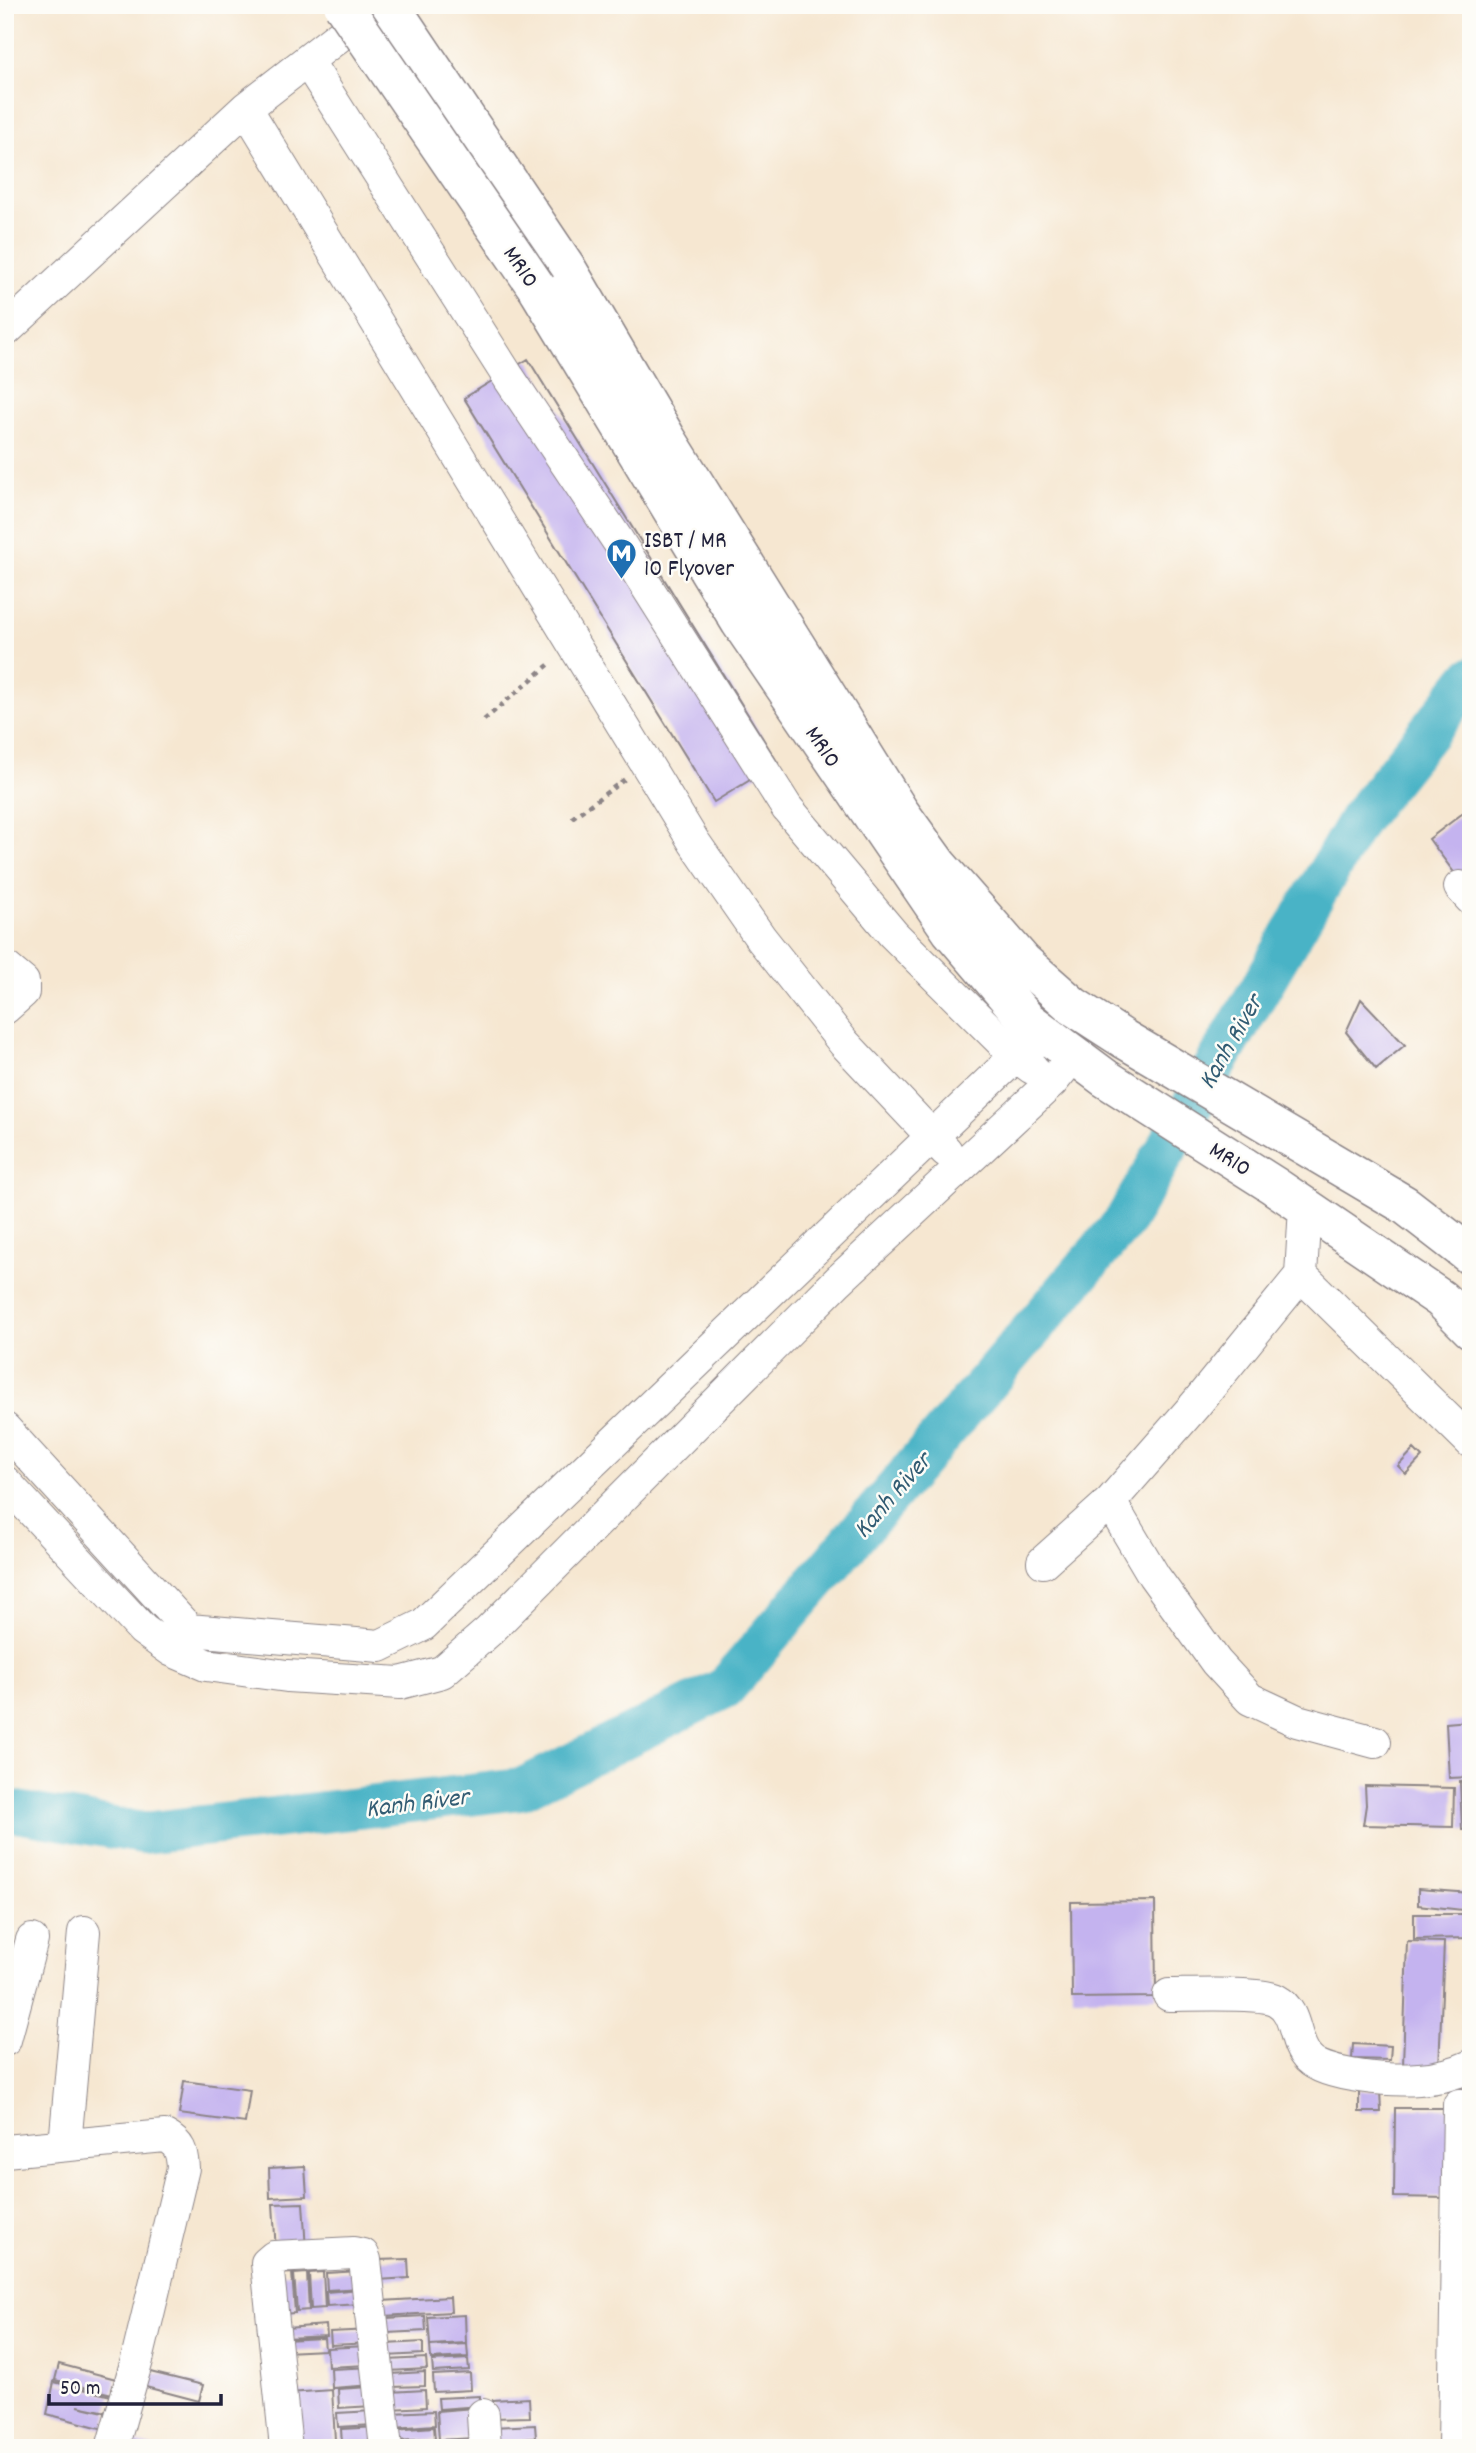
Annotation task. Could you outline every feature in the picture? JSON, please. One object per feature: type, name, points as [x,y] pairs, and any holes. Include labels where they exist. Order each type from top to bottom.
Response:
[{"type":"main road","name":"MR10","points":[[343,5],[552,277],[667,439],[899,811],[938,865],[1023,962],[1073,1006],[1405,1205],[1471,1256]]},
{"type":"main road","name":"MR10","points":[[390,5],[552,277],[748,634],[951,931],[1027,1020],[1047,1057],[1105,1078],[1273,1185],[1441,1299],[1471,1329]]},
{"type":"street","points":[[5,331],[246,108],[379,5]]},
{"type":"street","points":[[308,62],[787,808],[893,934],[1047,1057]]},
{"type":"street","points":[[246,108],[694,842],[760,937],[844,1043],[961,1167]]},
{"type":"street","points":[[5,967],[23,982],[23,992],[5,1008]]},
{"type":"street","points":[[5,1430],[189,1630],[380,1646],[424,1625],[932,1136],[1047,1057]]},
{"type":"street","points":[[5,1482],[143,1630],[171,1650],[206,1665],[287,1676],[400,1683],[442,1672],[489,1631],[838,1281],[961,1167],[1047,1057]]},
{"type":"street","points":[[1043,1562],[1110,1502],[1196,1404],[1301,1275],[1306,1207]]},
{"type":"street","points":[[1301,1275],[1471,1442]]},
{"type":"street","points":[[1110,1502],[1154,1576],[1216,1662],[1250,1699],[1297,1721],[1375,1742]]},
{"type":"street","points":[[65,2145],[84,1932]]},
{"type":"street","points":[[5,2040],[32,1940]]},
{"type":"street","points":[[1169,1995],[1258,1996],[1274,1999],[1285,2006],[1309,2059],[1323,2068],[1342,2074],[1418,2079],[1455,2073],[1471,2066]]},
{"type":"street","points":[[1454,2448],[1459,2105],[1471,2105]]},
{"type":"street","points":[[5,2151],[165,2136],[179,2146],[182,2153],[183,2168],[137,2360],[112,2448]]},
{"type":"street","points":[[286,2448],[267,2263],[274,2257],[354,2253],[363,2255],[365,2260],[386,2448]]},
{"type":"street","points":[[483,2416],[485,2448]]},
{"type":"path","points":[[484,720],[572,645]]},
{"type":"path","points":[[572,818],[645,764]]},
{"type":"building","name":"ISBT / MR 10 Flyover","points":[[528,359],[778,763],[714,802],[464,398]]},
{"type":"building","points":[[1471,807],[1471,876],[1462,883],[1429,839]]},
{"type":"building","points":[[1361,999],[1405,1045],[1376,1069],[1346,1032]]},
{"type":"building","points":[[1414,1449],[1422,1457],[1406,1474],[1398,1466]]},
{"type":"building","points":[[1469,1721],[1471,1777],[1449,1778],[1446,1723]]},
{"type":"building","points":[[1471,1781],[1471,1830],[1462,1830],[1460,1782]]},
{"type":"building","points":[[1365,1786],[1454,1788],[1453,1827],[1363,1825]]},
{"type":"building","points":[[1418,1889],[1471,1893],[1471,1911],[1418,1905]]},
{"type":"building","points":[[1155,1901],[1156,1997],[1072,1998],[1071,1902]]},
{"type":"building","points":[[1414,1914],[1471,1914],[1471,1938],[1414,1939]]},
{"type":"building","points":[[1407,1941],[1444,1942],[1439,2068],[1403,2066]]},
{"type":"building","points":[[1353,2044],[1391,2046],[1390,2060],[1352,2059]]},
{"type":"building","points":[[184,2081],[250,2090],[245,2123],[179,2114]]},
{"type":"building","points":[[1359,2090],[1380,2090],[1381,2112],[1359,2112]]},
{"type":"building","points":[[1395,2108],[1450,2108],[1449,2198],[1394,2197]]},
{"type":"building","points":[[305,2166],[307,2196],[270,2198],[269,2168]]},
{"type":"building","points":[[303,2203],[306,2250],[276,2252],[273,2204]]},
{"type":"building","points":[[408,2259],[409,2278],[378,2280],[377,2260]]},
{"type":"building","points":[[360,2271],[361,2288],[327,2290],[326,2273]]},
{"type":"building","points":[[323,2272],[325,2308],[311,2309],[309,2273]]},
{"type":"building","points":[[292,2273],[295,2313],[280,2314],[278,2274]]},
{"type":"building","points":[[307,2273],[309,2310],[297,2311],[294,2274]]},
{"type":"building","points":[[360,2289],[361,2304],[327,2306],[326,2292]]},
{"type":"building","points":[[450,2297],[451,2312],[383,2316],[382,2301]]},
{"type":"building","points":[[465,2315],[466,2343],[430,2345],[428,2317]]},
{"type":"building","points":[[425,2316],[426,2331],[387,2333],[386,2318]]},
{"type":"building","points":[[326,2325],[327,2336],[286,2338],[286,2328]]},
{"type":"building","points":[[371,2330],[371,2343],[331,2345],[330,2332]]},
{"type":"building","points":[[324,2338],[325,2350],[285,2352],[284,2340]]},
{"type":"building","points":[[423,2342],[423,2354],[386,2356],[385,2344]]},
{"type":"building","points":[[467,2344],[468,2357],[431,2359],[430,2346]]},
{"type":"building","points":[[367,2346],[368,2365],[328,2367],[327,2348]]},
{"type":"building","points":[[426,2358],[427,2369],[388,2371],[387,2360]]},
{"type":"building","points":[[468,2359],[469,2370],[433,2372],[432,2361]]},
{"type":"building","points":[[59,2364],[116,2379],[112,2394],[55,2380]]},
{"type":"building","points":[[372,2367],[373,2385],[332,2388],[331,2369]]},
{"type":"building","points":[[146,2371],[203,2385],[199,2401],[142,2386]]},
{"type":"building","points":[[425,2372],[425,2386],[391,2387],[390,2374]]},
{"type":"building","points":[[470,2373],[471,2390],[434,2392],[433,2375]]},
{"type":"building","points":[[54,2382],[111,2396],[107,2412],[78,2406],[108,2413],[104,2429],[47,2414]]},
{"type":"building","points":[[371,2387],[373,2406],[339,2408],[338,2389]]},
{"type":"building","points":[[332,2390],[335,2440],[292,2442],[289,2393]]},
{"type":"building","points":[[425,2390],[426,2407],[391,2409],[390,2392]]},
{"type":"building","points":[[480,2396],[480,2406],[439,2409],[438,2398]]},
{"type":"building","points":[[529,2398],[530,2417],[494,2418],[493,2400]]},
{"type":"building","points":[[474,2408],[475,2438],[439,2440],[437,2411]]},
{"type":"building","points":[[373,2411],[374,2425],[338,2427],[337,2413]]},
{"type":"building","points":[[434,2411],[435,2425],[393,2428],[392,2413]]},
{"type":"building","points":[[535,2425],[536,2438],[493,2441],[492,2427]]},
{"type":"building","points":[[379,2427],[380,2441],[342,2443],[341,2429]]},
{"type":"building","points":[[434,2427],[435,2439],[395,2441],[394,2430]]},
{"type":"building","points":[[128,2440],[154,2447],[154,2448],[126,2448]]},
{"type":"building","points":[[478,2441],[479,2448],[442,2448],[442,2443]]},
{"type":"building","points":[[438,2442],[439,2448],[396,2448],[396,2445]]},
{"type":"building","points":[[376,2443],[376,2448],[343,2448],[343,2445]]},
{"type":"waterway","name":"Kanh River","points":[[5,1810],[143,1833],[521,1789],[725,1688],[1124,1222],[1359,819],[1471,678]]},
{"type":"place","name":"ISBT / MR 10 Flyover","points":[[621,580]]}]
